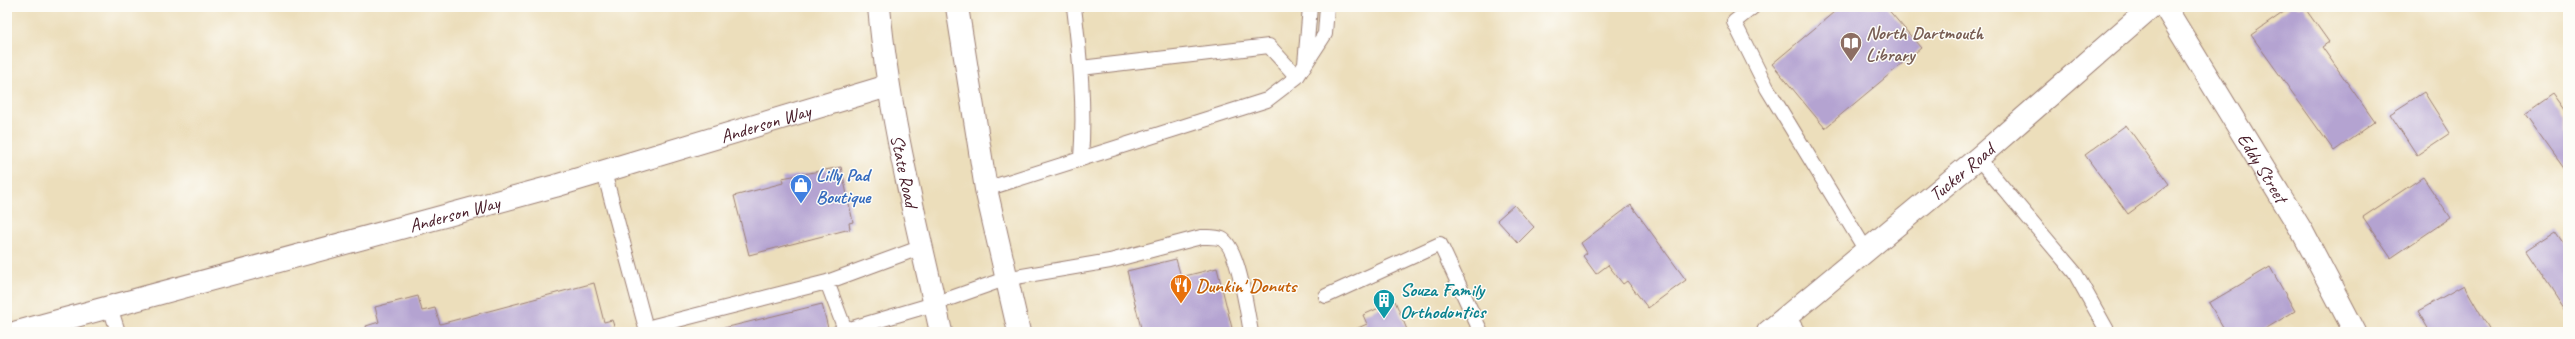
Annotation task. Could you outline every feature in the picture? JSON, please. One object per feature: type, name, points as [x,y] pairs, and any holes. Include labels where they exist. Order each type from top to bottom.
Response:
[{"type":"street","name":"State Road","points":[[879,7],[888,86],[909,199],[922,247],[941,332]]},
{"type":"street","points":[[957,7],[986,189],[1005,279],[1019,332]]},
{"type":"street","name":"Tucker Road","points":[[1768,332],[1793,324],[1867,252],[1978,158],[2151,7]]},
{"type":"street","name":"Eddy Street","points":[[2165,7],[2303,233],[2355,332]]},
{"type":"street","name":"Anderson Way","points":[[17,332],[604,172],[888,86]]},
{"type":"lane","points":[[1074,7],[1081,68],[1084,125],[1081,158]]},
{"type":"lane","points":[[1305,65],[1310,7]]},
{"type":"lane","points":[[986,189],[1267,100],[1297,76],[1305,65],[1325,34],[1327,7]]},
{"type":"lane","points":[[1753,7],[1734,22],[1767,88],[1867,252]]},
{"type":"lane","points":[[1081,68],[1269,46],[1297,76]]},
{"type":"lane","points":[[1978,158],[2075,273],[2108,332]]},
{"type":"lane","points":[[604,172],[646,330],[827,282],[922,247]]},
{"type":"lane","points":[[827,282],[843,331],[934,304],[1005,279],[1110,262],[1201,237],[1213,236],[1223,240],[1235,258],[1251,332]]},
{"type":"lane","points":[[1326,296],[1440,244],[1481,332]]},
{"type":"lane","points":[[110,307],[118,332]]},
{"type":"building","points":[[1840,7],[1886,7],[1921,48],[1825,128],[1772,64]]},
{"type":"building","points":[[2291,7],[2304,7],[2329,42],[2322,47],[2375,122],[2334,151],[2251,35]]},
{"type":"building","points":[[2424,92],[2450,133],[2417,155],[2390,114]]},
{"type":"building","points":[[2553,94],[2568,115],[2568,174],[2525,114]]},
{"type":"building","points":[[2126,125],[2169,184],[2128,214],[2085,155]]},
{"type":"building","points":[[841,167],[853,222],[849,223],[850,229],[749,255],[734,196],[783,183],[782,178]]},
{"type":"building","points":[[2423,177],[2450,218],[2391,258],[2363,217]]},
{"type":"building","points":[[1514,205],[1534,227],[1518,243],[1497,220]]},
{"type":"building","points":[[1631,205],[1686,280],[1648,308],[1627,281],[1623,284],[1608,265],[1596,274],[1583,256],[1587,253],[1581,243]]},
{"type":"building","points":[[2555,231],[2568,250],[2568,314],[2526,250]]},
{"type":"building","name":"Dunkin' Donuts","points":[[1176,259],[1181,277],[1217,268],[1233,332],[1142,332],[1127,271]]},
{"type":"building","points":[[2270,267],[2295,311],[2260,332],[2226,332],[2209,303]]},
{"type":"building","points":[[594,283],[604,322],[612,320],[616,332],[368,332],[366,326],[379,322],[375,307],[418,296],[422,311],[435,308],[440,324]]},
{"type":"building","points":[[2464,285],[2491,332],[2430,332],[2418,311]]},
{"type":"building","name":"Souza Family Orthodontics","points":[[1395,301],[1408,332],[1349,332],[1367,324],[1363,315]]},
{"type":"building","points":[[822,304],[829,332],[712,332],[712,331]]},
{"type":"place","name":"North Dartmouth Library","points":[[1851,62]]},
{"type":"place","name":"Lilly Pad Boutique","points":[[801,204]]},
{"type":"place","name":"Dunkin' Donuts","points":[[1181,304]]},
{"type":"place","name":"Souza Family Orthodontics","points":[[1384,320]]}]
